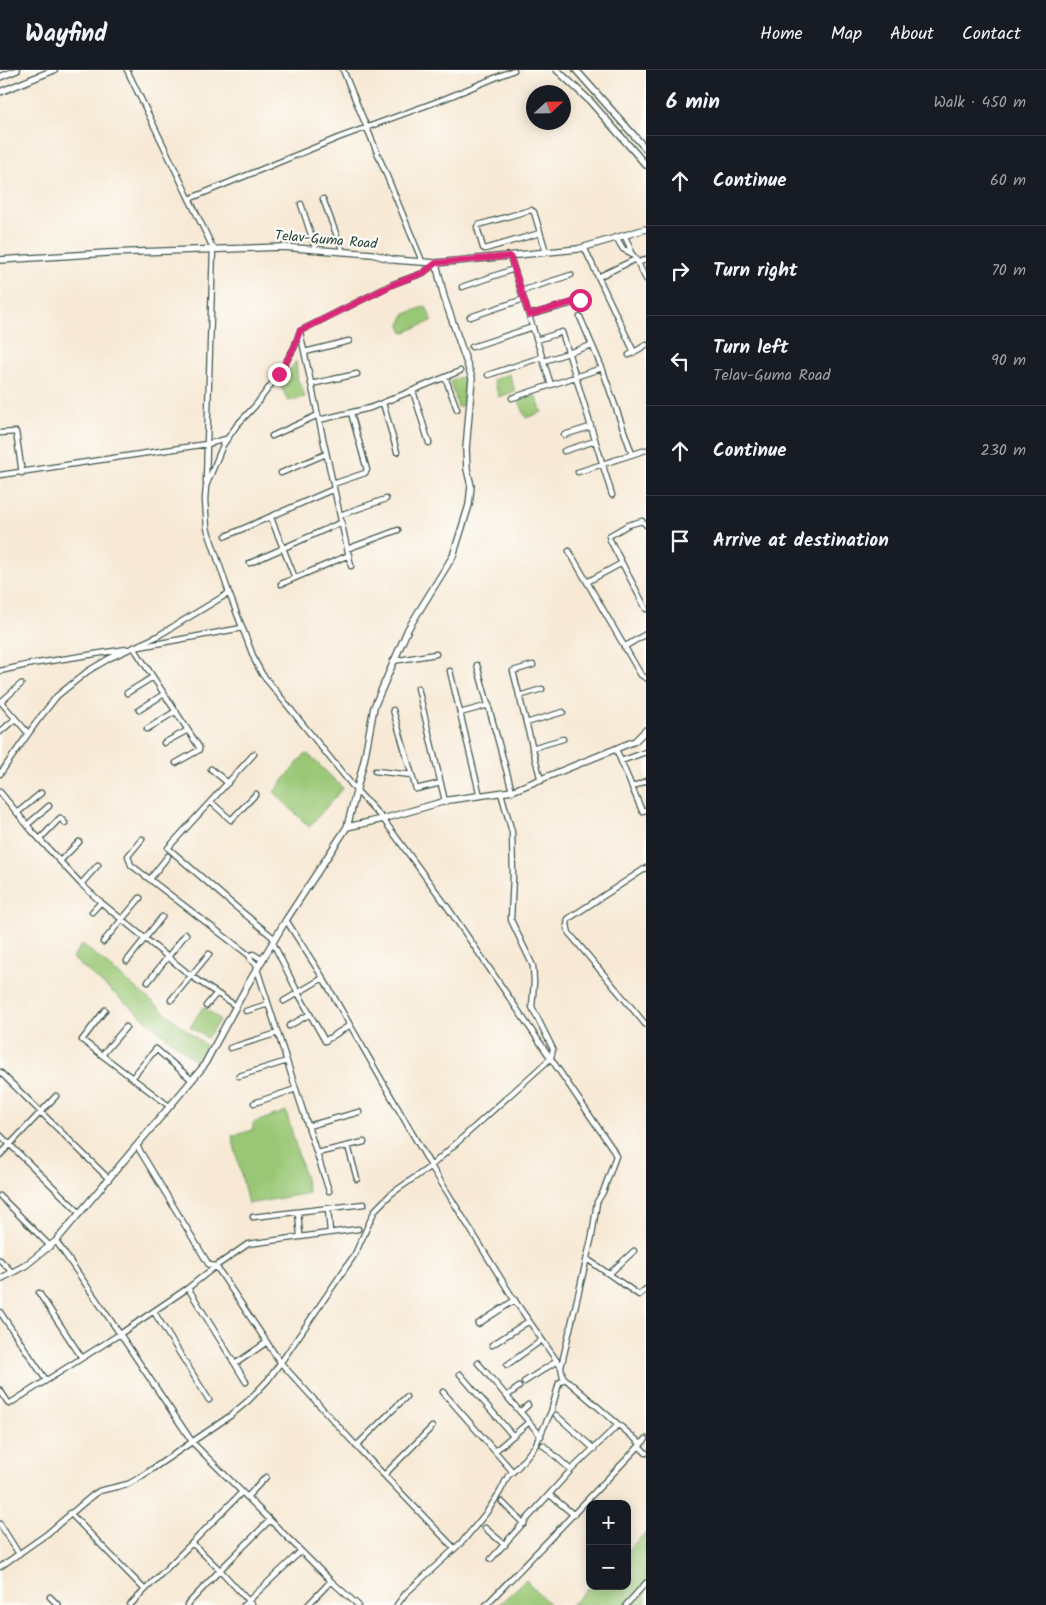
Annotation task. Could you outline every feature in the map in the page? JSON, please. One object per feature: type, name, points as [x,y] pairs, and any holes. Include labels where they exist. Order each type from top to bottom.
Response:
[{"type":"street","points":[[0,77],[17,70]]},
{"type":"street","points":[[0,92],[54,70]]},
{"type":"street","points":[[127,70],[213,248],[205,500],[208,528],[242,628],[255,662],[267,682],[356,790],[383,819],[446,905],[596,1123],[616,1156],[603,1192],[596,1202],[592,1236],[561,1367],[562,1377],[618,1424],[646,1453]]},
{"type":"street","points":[[343,70],[422,261]]},
{"type":"street","points":[[189,199],[514,70]]},
{"type":"street","points":[[557,70],[590,101],[646,166]]},
{"type":"street","points":[[576,70],[646,149]]},
{"type":"street","points":[[323,199],[343,252]]},
{"type":"street","points":[[301,204],[316,250]]},
{"type":"street","points":[[540,233],[485,250],[477,227],[478,225],[531,210],[534,212],[546,252]]},
{"type":"street","name":"Telav-Guma Road","points":[[0,260],[213,248],[282,247],[372,254],[394,260],[436,263],[584,247],[646,228]]},
{"type":"street","points":[[624,235],[631,253],[646,279]]},
{"type":"street","points":[[616,237],[623,249],[631,253]]},
{"type":"street","points":[[584,247],[631,353],[646,345]]},
{"type":"street","points":[[510,256],[551,385]]},
{"type":"street","points":[[598,277],[646,259]]},
{"type":"street","points":[[0,1278],[26,1265],[56,1241],[203,1067],[286,920],[347,827],[374,707],[408,629],[453,556],[469,505],[471,486],[467,469],[466,449],[472,378],[444,297],[436,263],[423,273],[394,284],[300,331],[294,348],[279,374],[226,440],[206,486]]},
{"type":"street","points":[[462,287],[514,269]]},
{"type":"street","points":[[521,291],[571,275]]},
{"type":"street","points":[[470,317],[524,299]]},
{"type":"street","points":[[529,315],[580,300]]},
{"type":"street","points":[[580,318],[602,368],[632,454]]},
{"type":"street","points":[[472,347],[533,327]]},
{"type":"street","points":[[300,331],[351,566]]},
{"type":"street","points":[[537,340],[562,332],[612,495]]},
{"type":"street","points":[[304,352],[349,341]]},
{"type":"street","points":[[488,375],[592,345]]},
{"type":"street","points":[[512,398],[602,368]]},
{"type":"street","points":[[272,436],[318,418],[350,413],[383,403],[460,371]]},
{"type":"street","points":[[311,384],[356,374]]},
{"type":"street","points":[[445,377],[457,409]]},
{"type":"street","points":[[413,391],[429,443]]},
{"type":"street","points":[[383,403],[397,452]]},
{"type":"street","points":[[226,536],[271,518],[334,486],[366,473],[367,470],[350,413]]},
{"type":"street","points":[[564,435],[590,427]]},
{"type":"street","points":[[0,433],[16,432],[22,473]]},
{"type":"street","points":[[0,475],[226,440]]},
{"type":"street","points":[[564,451],[595,441]]},
{"type":"street","points":[[578,472],[632,454],[646,452]]},
{"type":"street","points":[[281,472],[326,454]]},
{"type":"street","points":[[340,515],[386,499]]},
{"type":"street","points":[[271,518],[295,578]]},
{"type":"street","points":[[646,525],[642,521],[628,525],[611,534],[610,540],[646,609]]},
{"type":"street","points":[[250,562],[342,522]]},
{"type":"street","points":[[347,549],[398,530]]},
{"type":"street","points":[[569,551],[624,647],[641,675],[646,678]]},
{"type":"street","points":[[281,584],[349,555]]},
{"type":"street","points":[[587,582],[622,563]]},
{"type":"street","points":[[0,774],[28,733],[57,696],[88,671],[110,658],[156,637],[229,592]]},
{"type":"street","points":[[0,671],[242,628]]},
{"type":"street","points":[[624,647],[646,634]]},
{"type":"street","points":[[134,648],[199,747],[199,750],[176,763]]},
{"type":"street","points":[[393,661],[436,654]]},
{"type":"street","points":[[477,664],[512,791]]},
{"type":"street","points":[[534,665],[513,671],[541,780]]},
{"type":"street","points":[[450,671],[480,796]]},
{"type":"street","points":[[127,693],[153,677]]},
{"type":"street","points":[[21,684],[0,702],[28,733]]},
{"type":"street","points":[[418,688],[445,801]]},
{"type":"street","points":[[519,696],[542,689]]},
{"type":"street","points":[[139,710],[164,694]]},
{"type":"street","points":[[460,712],[488,706]]},
{"type":"street","points":[[393,710],[416,789],[441,783]]},
{"type":"street","points":[[147,729],[176,711]]},
{"type":"street","points":[[526,723],[563,712]]},
{"type":"street","points":[[0,732],[15,718]]},
{"type":"street","points":[[164,743],[188,730]]},
{"type":"street","points":[[347,827],[445,801],[512,791],[635,741],[646,730]]},
{"type":"street","points":[[532,748],[563,739]]},
{"type":"street","points":[[616,749],[642,811],[646,810]]},
{"type":"street","points":[[621,761],[646,752]]},
{"type":"street","points":[[254,754],[168,848],[274,941],[298,993],[325,1041],[350,1025]]},
{"type":"street","points":[[211,769],[228,783]]},
{"type":"street","points":[[375,771],[412,774]]},
{"type":"street","points":[[632,787],[646,781]]},
{"type":"street","points":[[0,792],[17,814],[81,884],[190,976],[236,1006]]},
{"type":"street","points":[[17,814],[41,793]]},
{"type":"street","points":[[211,802],[231,820],[256,794]]},
{"type":"street","points":[[0,1567],[47,1534],[99,1491],[128,1484],[193,1443],[249,1400],[268,1380],[354,1254],[375,1210],[391,1194],[430,1166],[550,1058],[553,1048],[532,1007],[533,966],[511,920],[512,832],[501,794]]},
{"type":"street","points":[[27,825],[49,806]]},
{"type":"street","points":[[40,839],[60,818],[65,823]]},
{"type":"street","points":[[142,839],[128,856],[128,861],[131,865],[250,956],[250,960],[258,968],[329,1191]]},
{"type":"street","points":[[60,861],[79,842]]},
{"type":"street","points":[[150,879],[168,856]]},
{"type":"street","points":[[81,884],[98,865]]},
{"type":"street","points":[[646,868],[568,919],[566,925],[569,933],[646,1025]]},
{"type":"street","points":[[104,942],[140,898]]},
{"type":"street","points":[[92,912],[101,902]]},
{"type":"street","points":[[127,961],[162,917]]},
{"type":"street","points":[[286,920],[323,978],[430,1166],[515,1300],[561,1367]]},
{"type":"street","points":[[148,982],[186,934]]},
{"type":"street","points":[[171,1000],[209,954]]},
{"type":"street","points":[[250,956],[253,954],[263,960]]},
{"type":"street","points":[[284,1001],[323,978]]},
{"type":"street","points":[[206,1006],[216,994]]},
{"type":"street","points":[[246,1011],[268,1004]]},
{"type":"street","points":[[105,1010],[82,1040],[169,1106]]},
{"type":"street","points":[[288,1026],[310,1014]]},
{"type":"street","points":[[102,1055],[126,1027]]},
{"type":"street","points":[[230,1048],[278,1033]]},
{"type":"street","points":[[132,1078],[156,1049],[192,1080]]},
{"type":"street","points":[[239,1076],[287,1060]]},
{"type":"street","points":[[0,1072],[109,1179]]},
{"type":"street","points":[[254,1103],[296,1088]]},
{"type":"street","points":[[0,1155],[42,1113],[56,1096]]},
{"type":"street","points":[[308,1126],[359,1112]]},
{"type":"street","points":[[0,1135],[80,1213]]},
{"type":"street","points":[[317,1154],[364,1142]]},
{"type":"street","points":[[137,1146],[209,1265],[216,1266],[280,1362],[384,1476],[454,1548]]},
{"type":"street","points":[[348,1146],[358,1179]]},
{"type":"street","points":[[0,1196],[50,1246]]},
{"type":"street","points":[[253,1217],[364,1204]]},
{"type":"street","points":[[328,1209],[330,1232]]},
{"type":"street","points":[[298,1212],[300,1236]]},
{"type":"street","points":[[0,1390],[9,1404],[154,1312],[248,1244],[358,1229]]},
{"type":"street","points":[[56,1241],[193,1443],[301,1552],[358,1605]]},
{"type":"street","points":[[609,1274],[634,1251]]},
{"type":"street","points":[[587,1259],[639,1295],[646,1289]]},
{"type":"street","points":[[0,1260],[12,1272]]},
{"type":"street","points":[[188,1288],[246,1382]]},
{"type":"street","points":[[38,1293],[82,1358]]},
{"type":"street","points":[[478,1324],[515,1300]]},
{"type":"street","points":[[0,1312],[46,1380]]},
{"type":"street","points":[[154,1312],[210,1400]]},
{"type":"street","points":[[492,1345],[529,1321]]},
{"type":"street","points":[[507,1365],[542,1340]]},
{"type":"street","points":[[235,1364],[267,1342]]},
{"type":"street","points":[[524,1382],[557,1361]]},
{"type":"street","points":[[478,1363],[541,1436]]},
{"type":"street","points":[[460,1374],[513,1436]]},
{"type":"street","points":[[397,1605],[405,1594],[463,1541],[487,1512],[508,1476],[535,1446],[541,1436],[551,1412],[559,1383],[565,1379]]},
{"type":"street","points":[[507,1396],[519,1387]]},
{"type":"street","points":[[443,1392],[513,1472]]},
{"type":"street","points":[[356,1446],[406,1397]]},
{"type":"street","points":[[520,1412],[528,1405]]},
{"type":"street","points":[[556,1415],[594,1449]]},
{"type":"street","points":[[495,1451],[529,1422]]},
{"type":"street","points":[[491,1559],[571,1470],[618,1424]]},
{"type":"street","points":[[384,1476],[432,1427]]},
{"type":"street","points":[[486,1605],[646,1438]]},
{"type":"street","points":[[543,1445],[571,1470]]},
{"type":"street","points":[[247,1497],[266,1477]]},
{"type":"street","points":[[130,1605],[242,1492]]},
{"type":"street","points":[[550,1495],[574,1515]]},
{"type":"street","points":[[502,1502],[524,1524]]},
{"type":"street","points":[[70,1514],[144,1590]]},
{"type":"street","points":[[186,1605],[270,1520]]},
{"type":"street","points":[[0,1524],[18,1554]]},
{"type":"street","points":[[485,1528],[505,1545]]},
{"type":"street","points":[[192,1543],[252,1605]]},
{"type":"street","points":[[244,1605],[301,1552]]},
{"type":"street","points":[[308,1605],[331,1581]]},
{"type":"street","points":[[626,1605],[646,1583]]},
{"type":"street","points":[[50,1597],[58,1605]]},
{"type":"green space","points":[[426,306],[432,321],[403,333],[400,325],[405,314]]},
{"type":"green space","points":[[296,361],[298,382],[301,384],[305,397],[288,401],[280,384]]},
{"type":"green space","points":[[509,374],[515,391],[499,397],[493,380]]},
{"type":"green space","points":[[467,375],[462,405],[458,407],[450,381]]},
{"type":"green space","points":[[535,395],[542,412],[526,418],[519,401]]},
{"type":"green space","points":[[308,754],[343,788],[309,827],[274,792],[304,755]]},
{"type":"green space","points":[[82,944],[206,1046],[194,1060],[72,958]]},
{"type":"green space","points":[[203,1007],[220,1019],[207,1038],[190,1027]]},
{"type":"green space","points":[[286,1111],[309,1193],[248,1204],[232,1136],[253,1130],[253,1123]]},
{"type":"green space","points":[[646,1532],[646,1605],[571,1605],[587,1590],[631,1590],[631,1547]]},
{"type":"green space","points":[[526,1580],[550,1605],[498,1605]]},
{"type":"route","points":[[279,374],[294,348],[300,331],[394,284],[423,273],[436,263],[510,256],[529,315],[580,300]]}]
